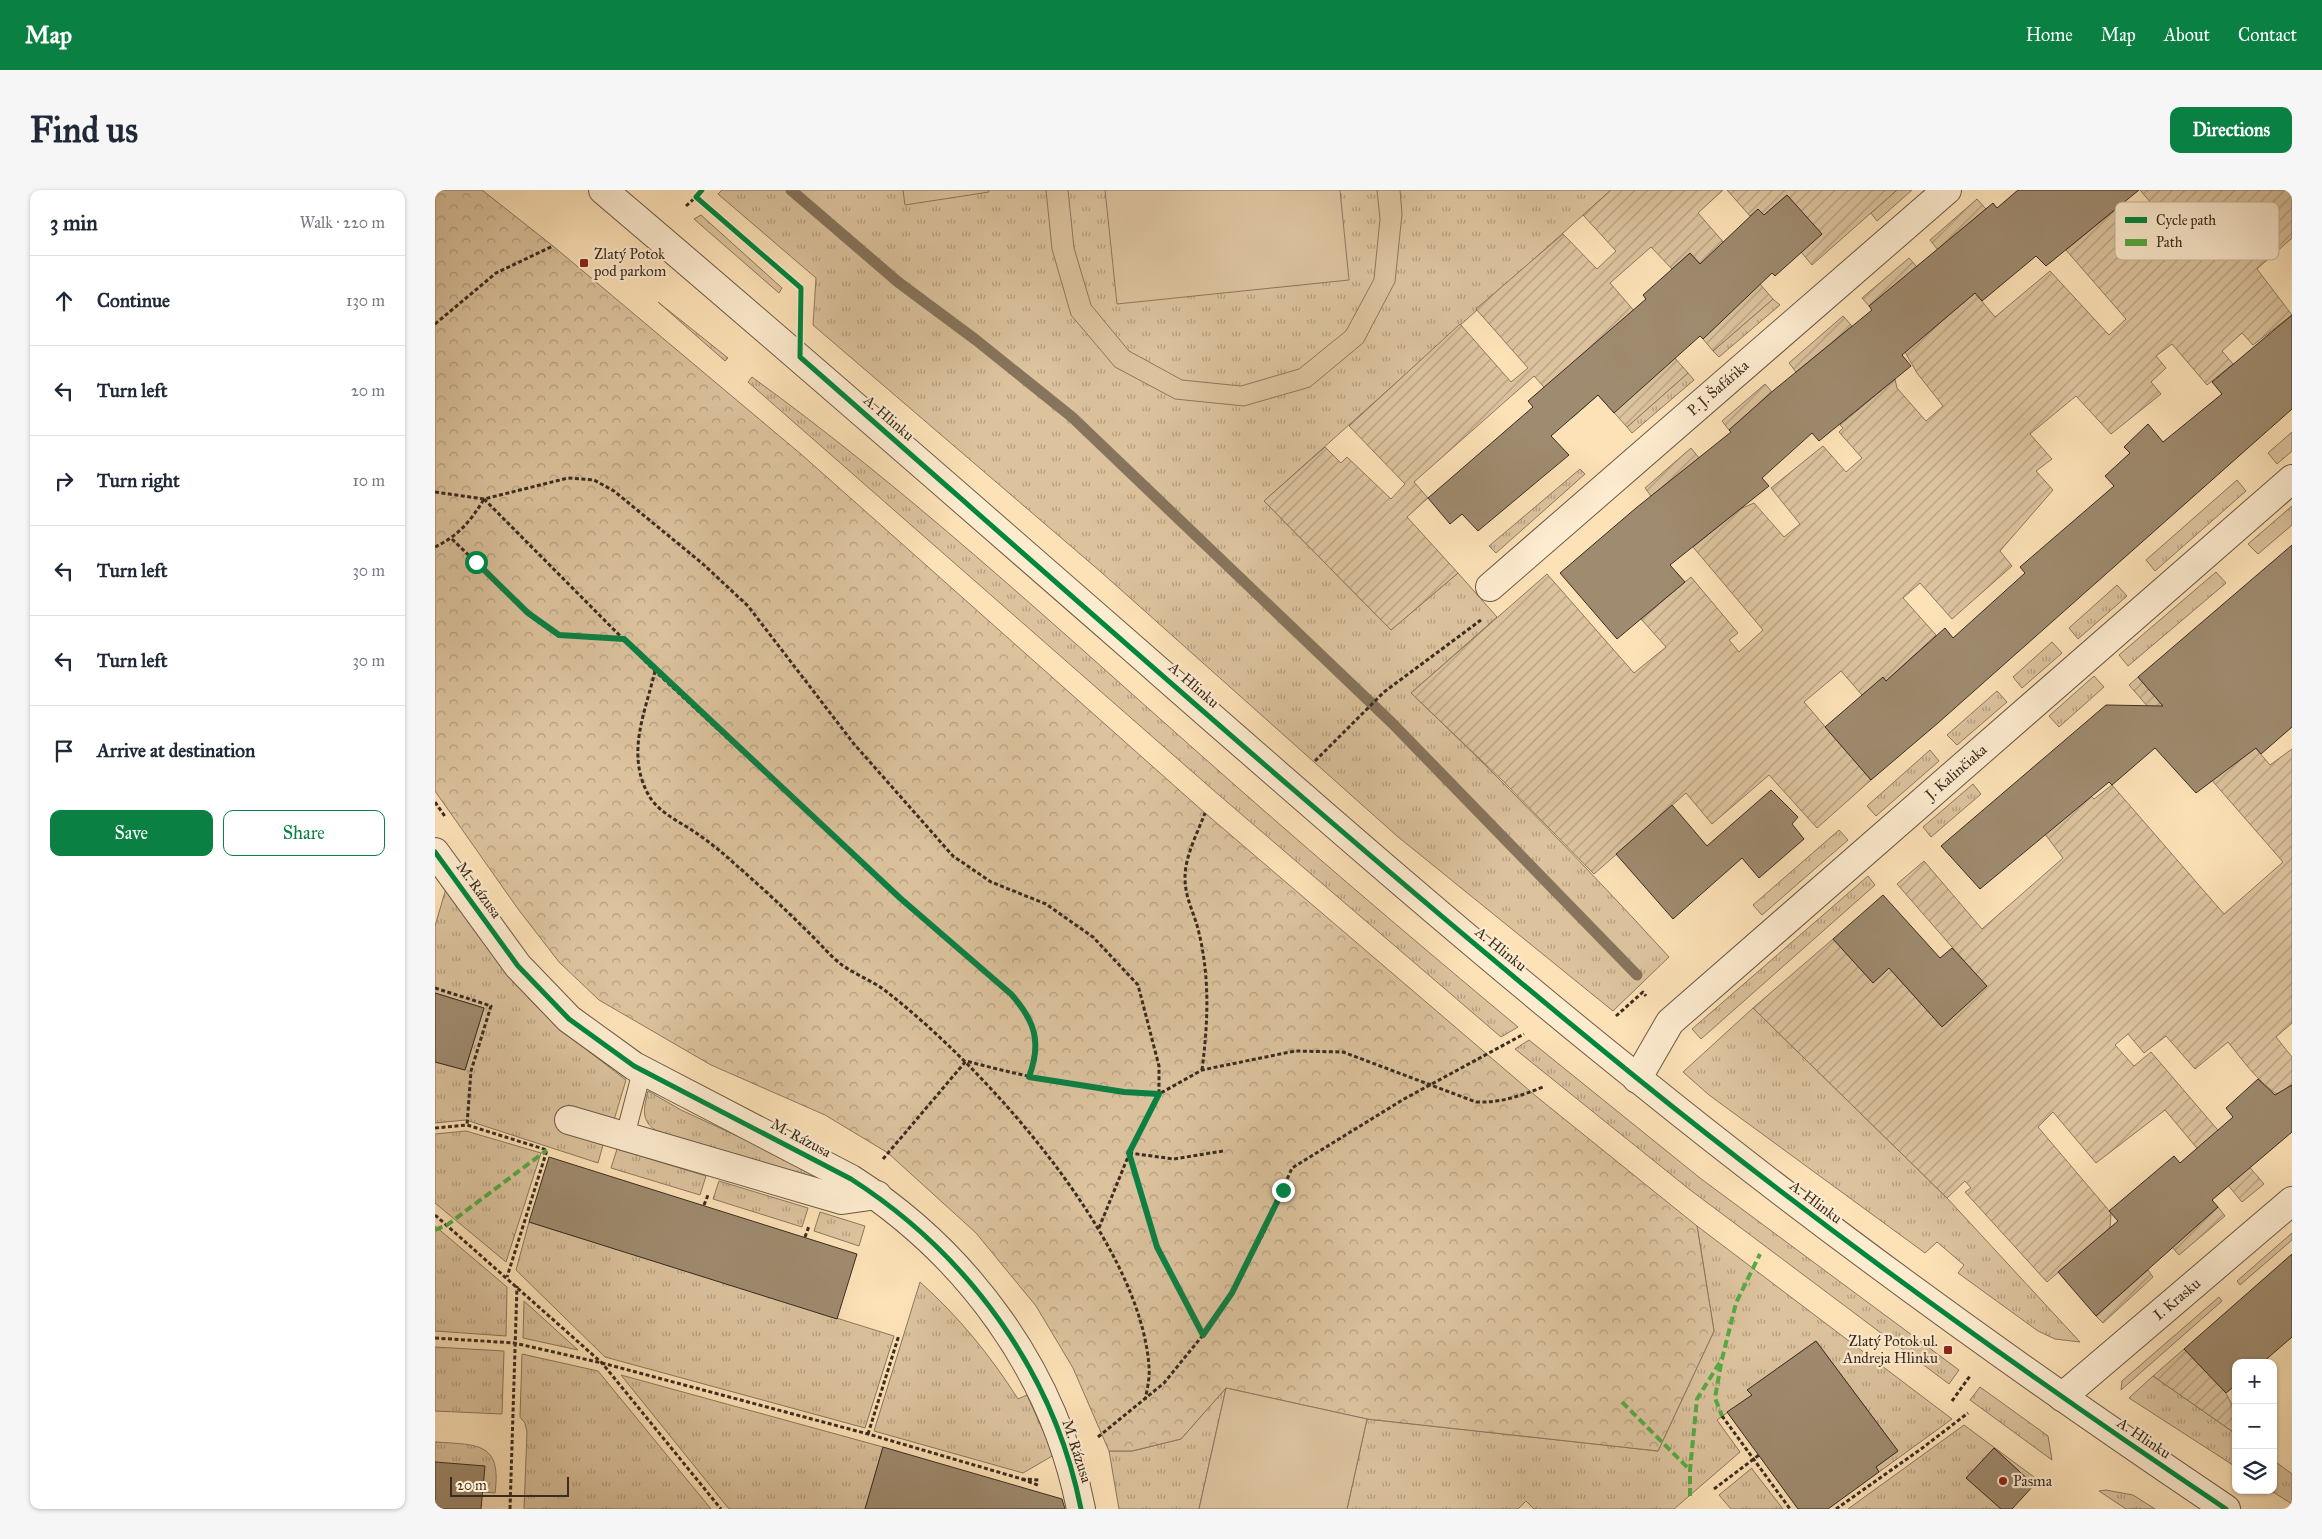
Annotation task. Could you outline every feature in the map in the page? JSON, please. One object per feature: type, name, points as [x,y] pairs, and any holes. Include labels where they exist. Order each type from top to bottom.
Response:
[{"type":"street","name":"A. Hlinku","points":[[603,190],[807,363],[1443,918],[1637,1079],[1783,1194],[1933,1306],[2062,1397],[2227,1509]]},
{"type":"street","name":"P. J. Šafárika","points":[[1489,587],[1947,190]]},
{"type":"street","name":"J. Kalinčiaka","points":[[1637,1079],[1670,1022],[2292,478]]},
{"type":"street","name":"M. Rázusa","points":[[435,852],[518,966],[569,1019],[642,1071],[819,1161],[877,1195],[931,1240],[960,1270],[1007,1331],[1035,1377],[1059,1432],[1073,1472],[1081,1509]]},
{"type":"street","points":[[569,1120],[842,1200],[877,1195]]},
{"type":"street","name":"I. Krasku","points":[[2062,1397],[2292,1201]]},
{"type":"lane","points":[[625,1136],[642,1071]]},
{"type":"path","points":[[687,206],[702,190]]},
{"type":"path","points":[[696,197],[703,203]]},
{"type":"path","points":[[435,324],[496,273],[553,246]]},
{"type":"path","points":[[435,492],[484,499],[568,478],[594,480],[614,491],[703,564],[748,606],[855,744],[953,856],[991,882],[1045,904],[1093,937],[1138,985],[1159,1066],[1159,1094],[1129,1153],[1099,1228]]},
{"type":"path","points":[[435,547],[452,539],[464,529],[484,499]]},
{"type":"path","points":[[484,499],[655,671],[900,898],[1011,994],[1024,1008],[1033,1024],[1035,1048],[1029,1077]]},
{"type":"path","points":[[452,539],[528,613],[559,635],[624,639]]},
{"type":"path","points":[[1290,786],[1384,692],[1477,624],[1503,602],[1489,587]]},
{"type":"path","points":[[655,671],[638,738],[641,778],[647,792],[657,807],[699,834],[734,863],[841,964],[886,991],[966,1061],[1057,1169],[1099,1228],[1118,1264],[1140,1320],[1149,1368],[1145,1400]]},
{"type":"path","points":[[1202,1070],[1208,1023],[1207,976],[1199,932],[1188,901],[1185,879],[1187,860],[1205,813]]},
{"type":"path","points":[[435,988],[491,1006],[471,1072],[467,1124]]},
{"type":"path","points":[[1611,1019],[1643,992],[1648,997]]},
{"type":"path","points":[[1096,1439],[1145,1400],[1163,1383],[1203,1335],[1232,1293],[1264,1232],[1292,1168],[1432,1084],[1524,1034]]},
{"type":"path","points":[[966,1061],[1029,1077],[1124,1092],[1159,1094],[1202,1070],[1295,1050],[1321,1050],[1343,1052],[1476,1102],[1493,1103],[1516,1098],[1543,1087]]},
{"type":"path","points":[[883,1159],[966,1061]]},
{"type":"path","points":[[435,1128],[467,1124],[547,1150],[507,1277]]},
{"type":"path","points":[[1129,1153],[1174,1159],[1223,1151]]},
{"type":"path","points":[[1129,1153],[1157,1247],[1203,1335]]},
{"type":"path","points":[[704,1205],[707,1198]]},
{"type":"path","points":[[435,1215],[602,1363],[721,1509]]},
{"type":"path","points":[[805,1238],[808,1229]]},
{"type":"path","points":[[510,1509],[517,1286]]},
{"type":"path","points":[[868,1434],[899,1335]]},
{"type":"path","points":[[435,1338],[514,1343],[602,1363],[868,1434],[1022,1479],[1029,1479]]},
{"type":"path","points":[[1952,1401],[1970,1376]]},
{"type":"path","points":[[1836,1509],[1968,1413]]},
{"type":"path","points":[[1722,1416],[1790,1509]]},
{"type":"path","points":[[1713,1488],[1759,1455]]},
{"type":"green space","points":[[435,190],[482,190],[553,246],[802,455],[1205,813],[1537,1097],[1697,1226],[1714,1331],[1658,1451],[1367,1419],[1226,1388],[1181,1439],[1132,1451],[1109,1451],[1073,1368],[1036,1306],[976,1233],[888,1153],[825,1115],[711,1065],[599,1000],[559,962],[518,909],[435,791]]},
{"type":"green space","points":[[722,190],[1611,190],[1264,501],[1391,630],[1458,573],[1497,617],[1411,693],[1542,823],[1669,957],[1613,1011],[1397,836],[1101,572],[813,325],[816,278],[718,194]]},
{"type":"green space","points":[[903,190],[988,190],[989,192],[905,205]]},
{"type":"green space","points":[[1046,190],[1068,190],[1074,248],[1091,305],[1129,351],[1182,380],[1241,386],[1299,369],[1346,331],[1374,279],[1380,219],[1377,190],[1400,190],[1402,214],[1395,282],[1363,343],[1310,387],[1244,406],[1175,399],[1115,367],[1071,315],[1052,249]]},
{"type":"green space","points":[[1105,190],[1340,190],[1349,280],[1117,304]]},
{"type":"green space","points":[[1611,190],[1723,190],[1698,213],[1773,299],[1713,351],[1703,339],[1738,305],[1690,253],[1672,269],[1651,247],[1610,283],[1688,373],[1627,427],[1598,395],[1572,418],[1534,376],[1414,482],[1428,498],[1407,517],[1458,573],[1391,630],[1264,501],[1325,447],[1341,463],[1347,457],[1391,499],[1405,484],[1349,426],[1460,324],[1511,382],[1528,368],[1476,309],[1563,234],[1597,269],[1616,251],[1583,215]]},
{"type":"green space","points":[[1727,190],[1897,190],[1812,265],[1801,252],[1821,234],[1787,195],[1764,215],[1758,209],[1750,216]]},
{"type":"green space","points":[[1897,190],[1912,190],[1877,221],[1871,213]]},
{"type":"green space","points":[[2140,190],[2292,190],[2292,238],[2279,250],[2279,202],[2150,202]]},
{"type":"green space","points":[[1977,199],[1986,209],[1938,250],[1930,240]]},
{"type":"green space","points":[[2115,210],[2115,260],[2267,260],[2257,269],[2292,315],[2253,345],[2242,333],[2222,351],[2233,364],[2207,385],[2172,344],[2156,356],[2166,368],[2151,382],[2161,394],[2111,434],[2076,396],[2030,434],[2052,459],[2036,471],[2053,490],[2000,551],[2012,566],[1952,619],[1920,583],[1903,598],[1936,635],[1886,681],[1883,678],[1862,695],[1841,671],[1804,702],[1871,780],[1817,828],[1769,775],[1712,824],[1686,793],[1594,874],[1504,782],[1411,693],[1547,574],[1634,673],[1666,647],[1641,619],[1691,577],[1738,633],[1729,640],[1739,652],[1763,630],[1693,547],[1740,509],[1754,503],[1784,537],[1800,524],[1771,488],[1823,446],[1846,472],[1862,458],[1839,432],[1843,428],[1840,425],[1895,379],[1897,388],[1926,421],[1943,406],[1917,373],[1905,352],[1975,293],[1995,317],[2050,271],[2109,335],[2126,319],[2066,250]]},
{"type":"green space","points":[[701,215],[782,288],[779,293],[694,219]]},
{"type":"green space","points":[[1909,258],[1917,267],[1869,306],[1862,298]]},
{"type":"green space","points":[[1773,299],[1780,305],[1719,357],[1713,351]]},
{"type":"green space","points":[[658,302],[728,358],[725,361]]},
{"type":"green space","points":[[1843,316],[1852,326],[1796,372],[1789,363]]},
{"type":"green space","points":[[1688,373],[1694,380],[1632,433],[1627,427]]},
{"type":"green space","points":[[752,377],[809,419],[919,508],[1308,849],[1518,1027],[1501,1037],[1212,789],[748,382]]},
{"type":"green space","points":[[1765,384],[1772,392],[1729,430],[1722,421]]},
{"type":"green space","points":[[2292,432],[2292,451],[2277,464],[2268,453]]},
{"type":"green space","points":[[1691,448],[1699,458],[1651,496],[1645,488]]},
{"type":"green space","points":[[1580,469],[1585,474],[1496,553],[1489,546]]},
{"type":"green space","points":[[2237,480],[2246,491],[2155,571],[2146,560]]},
{"type":"green space","points":[[2292,506],[2292,525],[2258,554],[2248,544]]},
{"type":"green space","points":[[2216,572],[2226,583],[2128,666],[2119,655]]},
{"type":"green space","points":[[2117,585],[2127,596],[2078,639],[2069,628]]},
{"type":"green space","points":[[2052,642],[2062,653],[2022,688],[2013,677]]},
{"type":"green space","points":[[2094,676],[2104,687],[2059,727],[2049,716]]},
{"type":"green space","points":[[2138,677],[2176,721],[2235,724],[2270,765],[2292,749],[2292,1023],[2276,1037],[2292,1057],[2292,1103],[2264,1084],[2228,1042],[2195,1069],[2166,1036],[2144,1053],[2128,1034],[2115,1045],[2134,1066],[2151,1052],[2264,1184],[2242,1202],[2165,1110],[2096,1163],[2053,1112],[2038,1127],[2111,1213],[2110,1228],[2047,1282],[1965,1192],[1971,1188],[1965,1181],[1947,1198],[1753,1008],[1833,939],[1873,983],[1889,968],[1942,1027],[1986,986],[1897,884],[1924,861],[1982,929],[2063,858],[2045,834],[2091,796],[2094,799],[2112,785],[2224,914],[2283,862],[2129,685]]},
{"type":"green space","points":[[1997,691],[2007,702],[1957,745],[1947,735]]},
{"type":"green space","points":[[1930,750],[1939,761],[1876,816],[1867,806]]},
{"type":"green space","points":[[1973,784],[1981,794],[1931,837],[1923,827]]},
{"type":"green space","points":[[1839,830],[1848,840],[1762,915],[1753,905]]},
{"type":"green space","points":[[1868,876],[1875,885],[1701,1039],[1692,1029]]},
{"type":"green space","points":[[447,885],[511,977],[535,1005],[568,1035],[626,1080],[614,1120],[568,1105],[560,1131],[603,1145],[598,1163],[466,1120],[435,1123],[435,1062],[465,1070],[484,1008],[435,993],[435,926]]},
{"type":"green space","points":[[1753,1008],[1947,1198],[2080,1342],[2055,1339],[2038,1331],[1958,1273],[1964,1265],[1937,1242],[1925,1253],[1709,1095],[1683,1072]]},
{"type":"green space","points":[[1529,1040],[1700,1178],[1959,1370],[1949,1384],[1689,1189],[1515,1049]]},
{"type":"green space","points":[[648,1091],[681,1110],[817,1173],[811,1177],[657,1131],[648,1123],[645,1114]]},
{"type":"green space","points":[[466,1131],[541,1153],[506,1262],[435,1203],[435,1134]]},
{"type":"green space","points":[[617,1149],[706,1176],[700,1195],[611,1168]]},
{"type":"green space","points":[[719,1181],[808,1208],[802,1227],[713,1199]]},
{"type":"green space","points":[[2218,1207],[2225,1216],[2179,1255],[2172,1247]]},
{"type":"green space","points":[[820,1212],[865,1226],[859,1246],[814,1231]]},
{"type":"green space","points":[[529,1222],[894,1336],[865,1428],[605,1357],[516,1270]]},
{"type":"green space","points":[[435,1226],[507,1287],[506,1336],[435,1331]]},
{"type":"green space","points":[[1697,1226],[1952,1419],[1879,1472],[1876,1467],[1898,1451],[1816,1341],[1748,1390],[1752,1395],[1717,1420],[1740,1452],[1674,1509],[1534,1509],[1526,1501],[1518,1509],[1347,1509],[1367,1419],[1658,1451],[1714,1331]]},
{"type":"green space","points":[[2292,1233],[2292,1240],[2240,1285],[2237,1281]]},
{"type":"green space","points":[[2148,1270],[2153,1277],[2103,1323],[2096,1316]]},
{"type":"green space","points":[[920,1282],[973,1337],[1018,1399],[1027,1395],[1054,1455],[1023,1473],[874,1431]]},
{"type":"green space","points":[[2219,1297],[2222,1301],[2121,1390],[2122,1381]]},
{"type":"green space","points":[[524,1301],[578,1350],[523,1338]]},
{"type":"green space","points":[[435,1347],[504,1351],[502,1414],[435,1411]]},
{"type":"green space","points":[[2184,1349],[2226,1393],[2232,1405],[2232,1431],[2153,1376]]},
{"type":"green space","points":[[522,1354],[598,1371],[711,1509],[524,1509],[527,1432],[525,1423],[520,1417]]},
{"type":"green space","points":[[621,1375],[883,1447],[865,1509],[729,1509]]},
{"type":"green space","points":[[2153,1376],[2232,1431],[2232,1464],[2129,1398]]},
{"type":"green space","points":[[1980,1387],[2048,1436],[2052,1460],[1970,1400]]},
{"type":"green space","points":[[1226,1388],[1199,1509],[1119,1509],[1109,1451],[1132,1451],[1181,1439]]},
{"type":"green space","points":[[1226,1388],[1367,1419],[1347,1509],[1199,1509]]},
{"type":"green space","points":[[1964,1425],[2038,1480],[2034,1485],[1994,1448],[1967,1478],[2001,1509],[1848,1509]]},
{"type":"green space","points":[[435,1442],[463,1444],[483,1449],[490,1455],[494,1464],[496,1476],[495,1493],[483,1492],[435,1462]]},
{"type":"green space","points":[[2277,1463],[2292,1474],[2292,1504],[2276,1494]]},
{"type":"green space","points":[[1752,1468],[1783,1509],[1731,1509],[1719,1495]]},
{"type":"green space","points":[[2106,1490],[2133,1495],[2155,1509],[2126,1509],[2099,1491]]},
{"type":"building","points":[[2018,190],[2139,190],[2124,202],[2115,202],[2115,210],[2046,266],[2036,256],[1982,301],[1975,293],[1902,355],[1911,366],[1819,441],[1812,433],[1762,478],[1769,486],[1670,565],[1685,582],[1617,639],[1560,573],[1636,508],[1731,432],[1729,430],[1774,390],[1872,310],[1869,306],[1993,203],[1997,208]]},
{"type":"building","points":[[1787,195],[1822,234],[1775,276],[1772,273],[1703,339],[1700,336],[1614,413],[1598,395],[1551,436],[1569,455],[1478,531],[1462,514],[1450,524],[1428,498],[1533,407],[1528,401],[1646,299],[1643,295],[1690,253],[1700,264],[1758,209],[1764,215]]},
{"type":"building","points":[[2292,315],[2292,409],[1938,723],[1871,780],[1825,727],[1883,677],[1886,681],[1945,628],[1953,638],[2025,573],[2020,567],[2114,486],[2105,476],[2130,453],[2124,447],[2148,424],[2163,442],[2222,394],[2212,382]]},
{"type":"building","points":[[2292,545],[2292,727],[2261,754],[2256,748],[2196,793],[2155,748],[2112,785],[2109,782],[1980,889],[1941,846],[2106,705],[2163,706],[2138,677]]},
{"type":"building","points":[[1771,790],[1798,817],[1792,824],[1804,839],[1759,878],[1742,858],[1673,919],[1616,854],[1672,805],[1707,846]]},
{"type":"building","points":[[1883,895],[1940,958],[1952,948],[1987,986],[1942,1027],[1889,968],[1873,983],[1833,939]]},
{"type":"building","points":[[435,993],[484,1008],[465,1070],[435,1062]]},
{"type":"building","points":[[2258,1079],[2275,1095],[2292,1085],[2292,1132],[2212,1200],[2218,1207],[2096,1316],[2058,1272],[2118,1221],[2109,1211],[2174,1156],[2180,1163],[2233,1117],[2226,1108]]},
{"type":"building","points":[[549,1157],[857,1254],[837,1319],[529,1222]]},
{"type":"building","points":[[2292,1254],[2292,1337],[2267,1359],[2232,1359],[2232,1388],[2226,1393],[2184,1349]]},
{"type":"building","points":[[1816,1341],[1898,1451],[1876,1467],[1879,1472],[1828,1509],[1798,1509],[1727,1412],[1752,1395],[1747,1390]]},
{"type":"building","points":[[883,1447],[1062,1499],[1065,1509],[865,1509]]},
{"type":"building","points":[[1994,1448],[2034,1485],[2012,1509],[2001,1509],[1966,1478]]},
{"type":"building","points":[[435,1462],[485,1466],[481,1509],[435,1509]]},
{"type":"waterway","points":[[791,190],[898,282],[976,340],[1072,417],[1392,723],[1637,975]]},
{"type":"marked path","points":[[435,1230],[447,1225],[547,1150]]},
{"type":"marked path","points":[[1690,1496],[1690,1470],[1697,1399],[1722,1359],[1736,1303],[1760,1254]]},
{"type":"marked path","points":[[1721,1364],[1715,1398],[1722,1416]]},
{"type":"marked path","points":[[1622,1402],[1690,1470]]},
{"type":"cycle path","points":[[702,190],[696,197],[801,288],[800,357],[1320,813],[1638,1079],[1781,1192],[2001,1354],[2226,1509]]},
{"type":"cycle path","points":[[435,852],[518,966],[569,1019],[634,1066],[851,1179],[893,1209],[933,1243],[968,1280],[1000,1321],[1027,1364],[1050,1410],[1068,1459],[1081,1509]]},
{"type":"place","name":"Zlatý Potok pod parkom","points":[[584,263]]},
{"type":"place","name":"Zlatý Potok ul. Andreja Hlinku","points":[[1948,1350]]},
{"type":"place","name":"Pasma","points":[[2003,1481]]},
{"type":"route","points":[[476,562],[528,613],[559,635],[624,639],[655,671],[784,788],[900,898],[1011,994],[1024,1008],[1033,1024],[1035,1048],[1033,1067],[1029,1077],[1068,1085],[1159,1094],[1129,1153],[1157,1247],[1203,1335],[1232,1293],[1264,1232],[1283,1190]]}]
